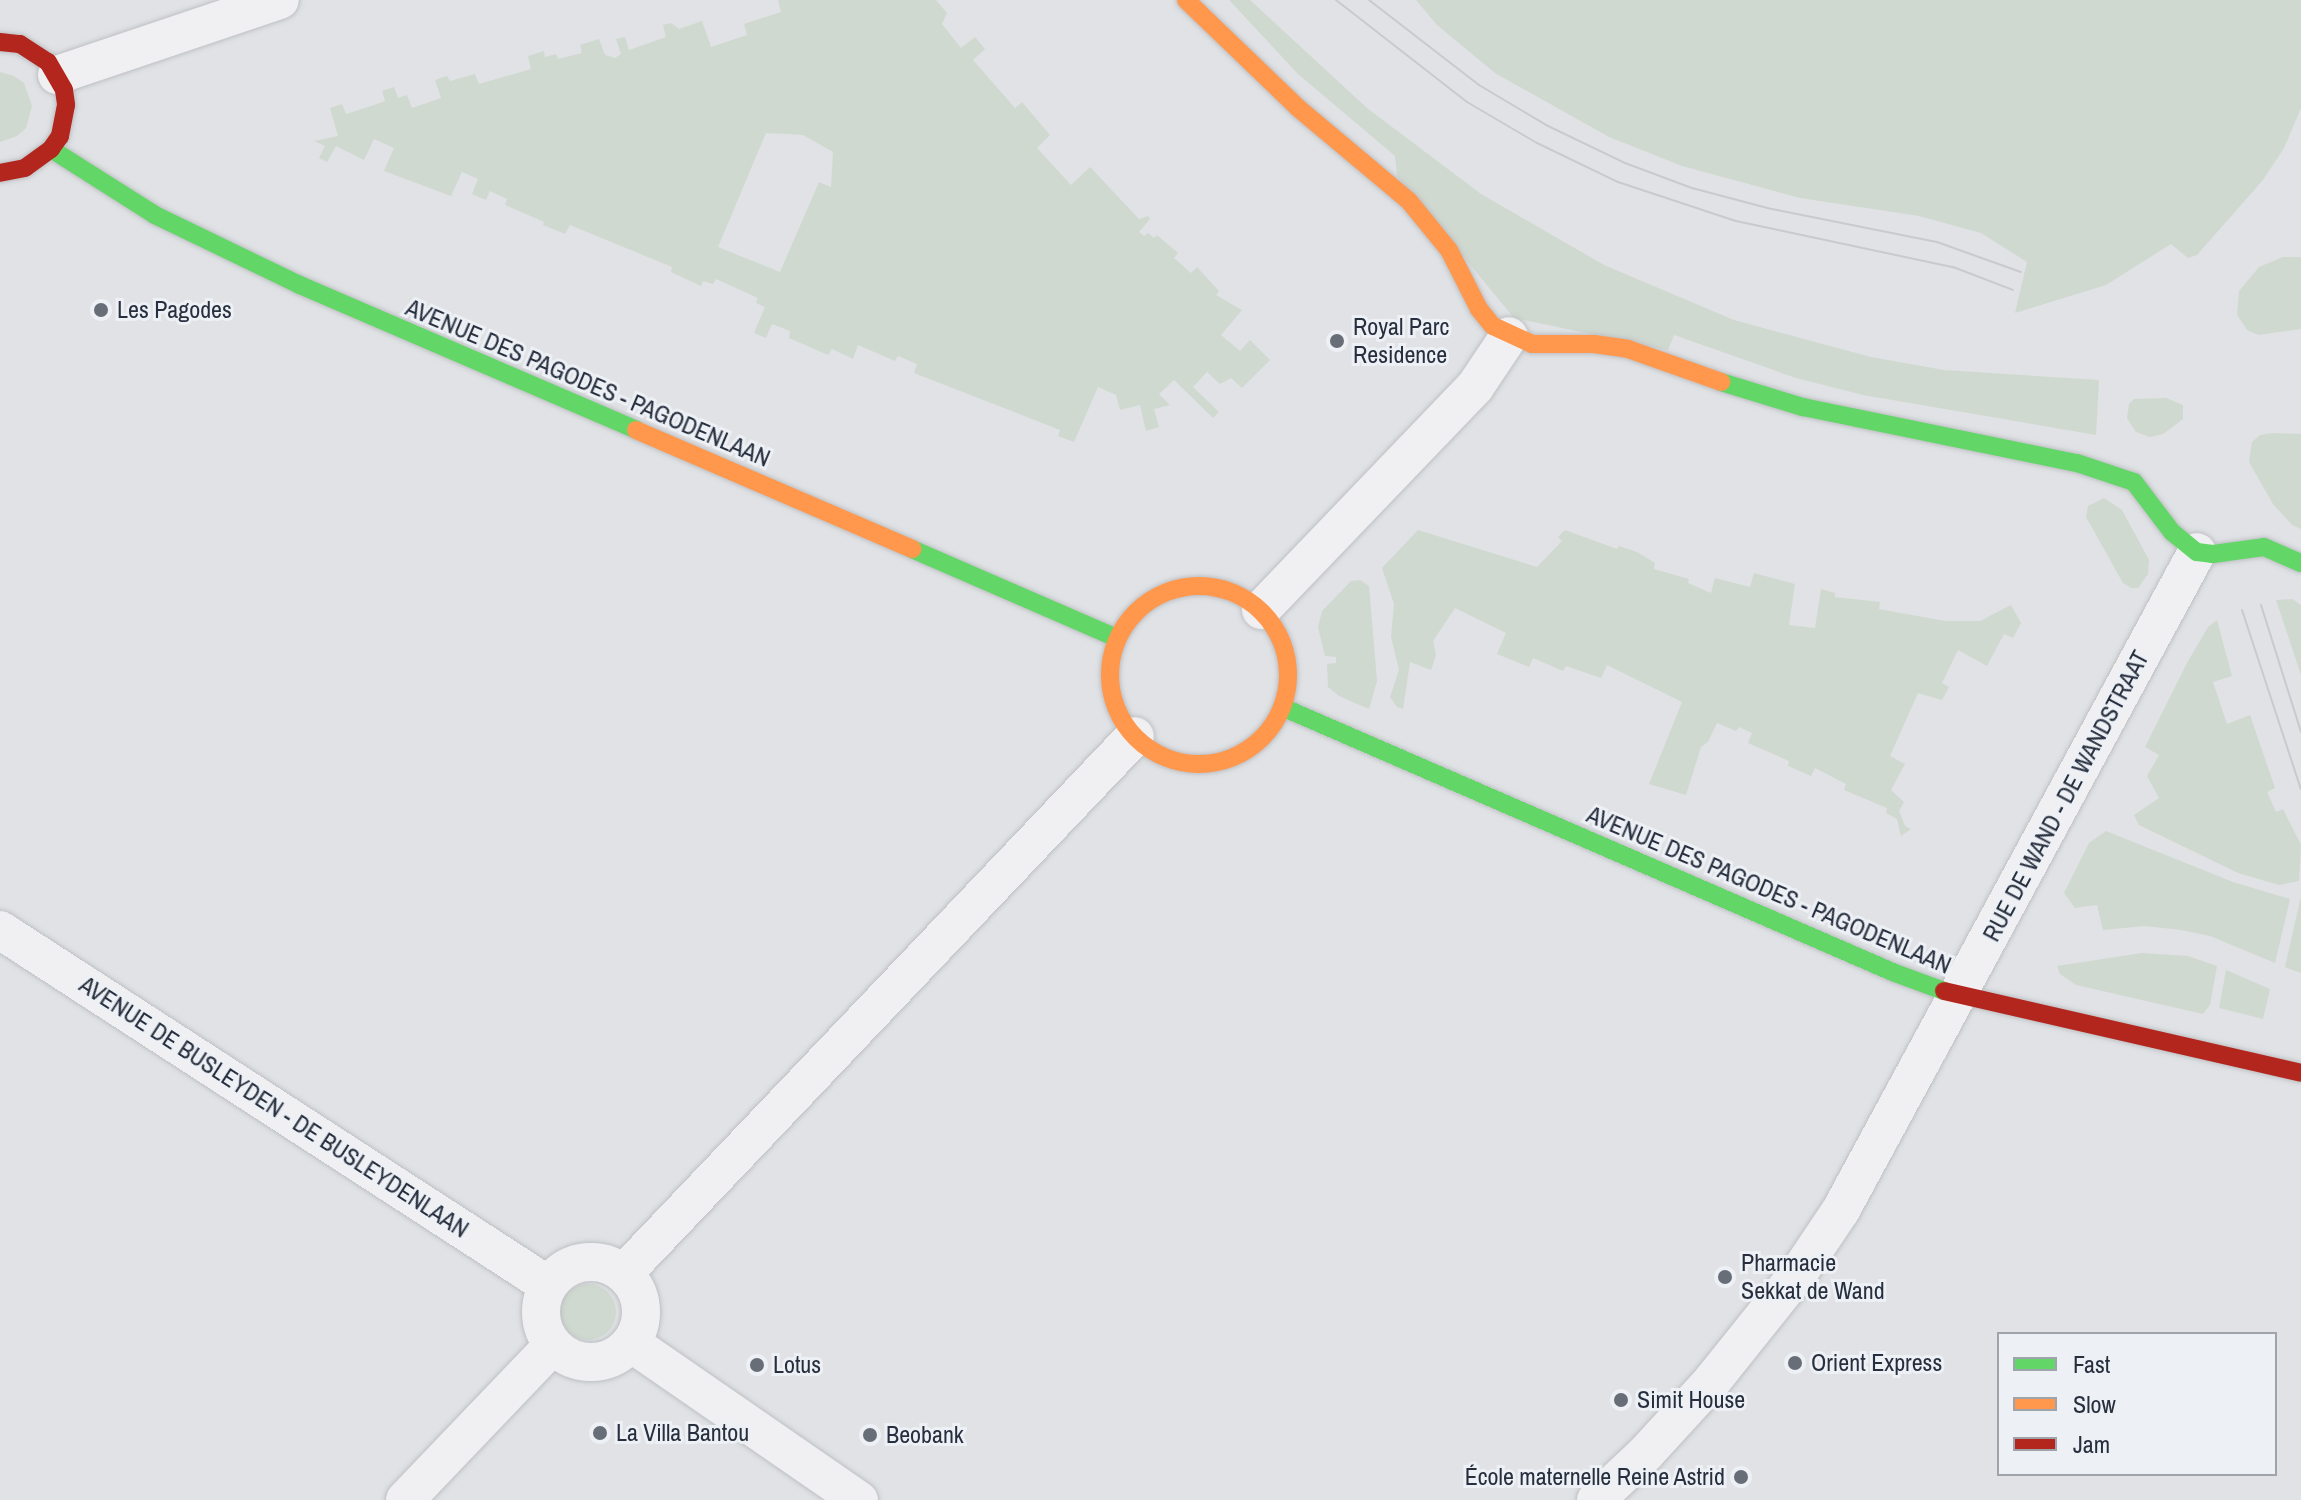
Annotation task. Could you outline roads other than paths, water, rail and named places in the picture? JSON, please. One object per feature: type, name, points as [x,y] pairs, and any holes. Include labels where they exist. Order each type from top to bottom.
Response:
[{"type":"street","points":[[57,75],[280,0]]},
{"type":"street","points":[[1186,0],[1297,107],[1409,201],[1449,250],[1479,309],[1493,326],[1509,336],[1532,344],[1594,344],[1628,349],[1748,392],[1803,407],[2077,463],[2123,477],[2145,492],[2172,532],[2197,552],[2213,554],[2264,547],[2301,563]]},
{"type":"street","points":[[0,42],[35,51],[57,75],[66,105],[60,136],[51,149],[25,168],[0,173]]},
{"type":"street","name":"AVENUE DES PAGODES - PAGODENLAAN","points":[[51,149],[155,215],[300,285],[1117,638]]},
{"type":"street","points":[[1261,610],[1475,387],[1509,336]]},
{"type":"street","name":"RUE DE WAND - DE WANDSTRAAT","points":[[1596,1500],[1646,1453],[1712,1381],[1800,1271],[1849,1197],[2197,552]]},
{"type":"street","points":[[1191,586],[1228,590],[1261,610],[1272,623],[1287,655],[1287,690],[1282,707],[1260,740],[1227,760],[1188,763],[1168,758],[1135,736],[1124,723],[1112,690],[1110,673],[1117,638],[1140,608],[1172,590],[1191,586]]},
{"type":"street","name":"AVENUE DES PAGODES - PAGODENLAAN","points":[[1282,707],[1895,973],[1959,996],[2301,1073]]},
{"type":"street","points":[[624,1273],[1135,736]]},
{"type":"street","name":"AVENUE DE BUSLEYDEN - DE BUSLEYDENLAAN","points":[[0,930],[548,1285]]},
{"type":"street","points":[[583,1263],[609,1265],[624,1273],[636,1288],[641,1307],[639,1326],[631,1343],[603,1361],[586,1363],[561,1353],[553,1345],[541,1319],[541,1301],[548,1285],[559,1272],[583,1263]]},
{"type":"street","points":[[631,1343],[859,1500]]},
{"type":"street","points":[[405,1500],[553,1345]]},
{"type":"tram line","points":[[1336,0],[1467,102],[1537,143],[1618,182],[1736,221],[1953,267],[2013,290]]},
{"type":"tram line","points":[[1369,0],[1479,85],[1546,125],[1625,163],[1692,188],[1767,208],[1937,242],[2021,272]]},
{"type":"tram line","points":[[2261,605],[2301,732]]},
{"type":"tram line","points":[[2242,610],[2301,789]]},
{"type":"place","name":"Les Pagodes","points":[[101,310]]},
{"type":"place","name":"Royal Parc Residence","points":[[1337,341]]},
{"type":"place","name":"Pharmacie Sekkat de Wand","points":[[1725,1277]]},
{"type":"place","name":"Orient Express","points":[[1795,1363]]},
{"type":"place","name":"Lotus","points":[[757,1365]]},
{"type":"place","name":"Simit House","points":[[1621,1400]]},
{"type":"place","name":"La Villa Bantou","points":[[600,1433]]},
{"type":"place","name":"Beobank","points":[[870,1435]]},
{"type":"place","name":"École maternelle Reine Astrid","points":[[1741,1477]]}]
